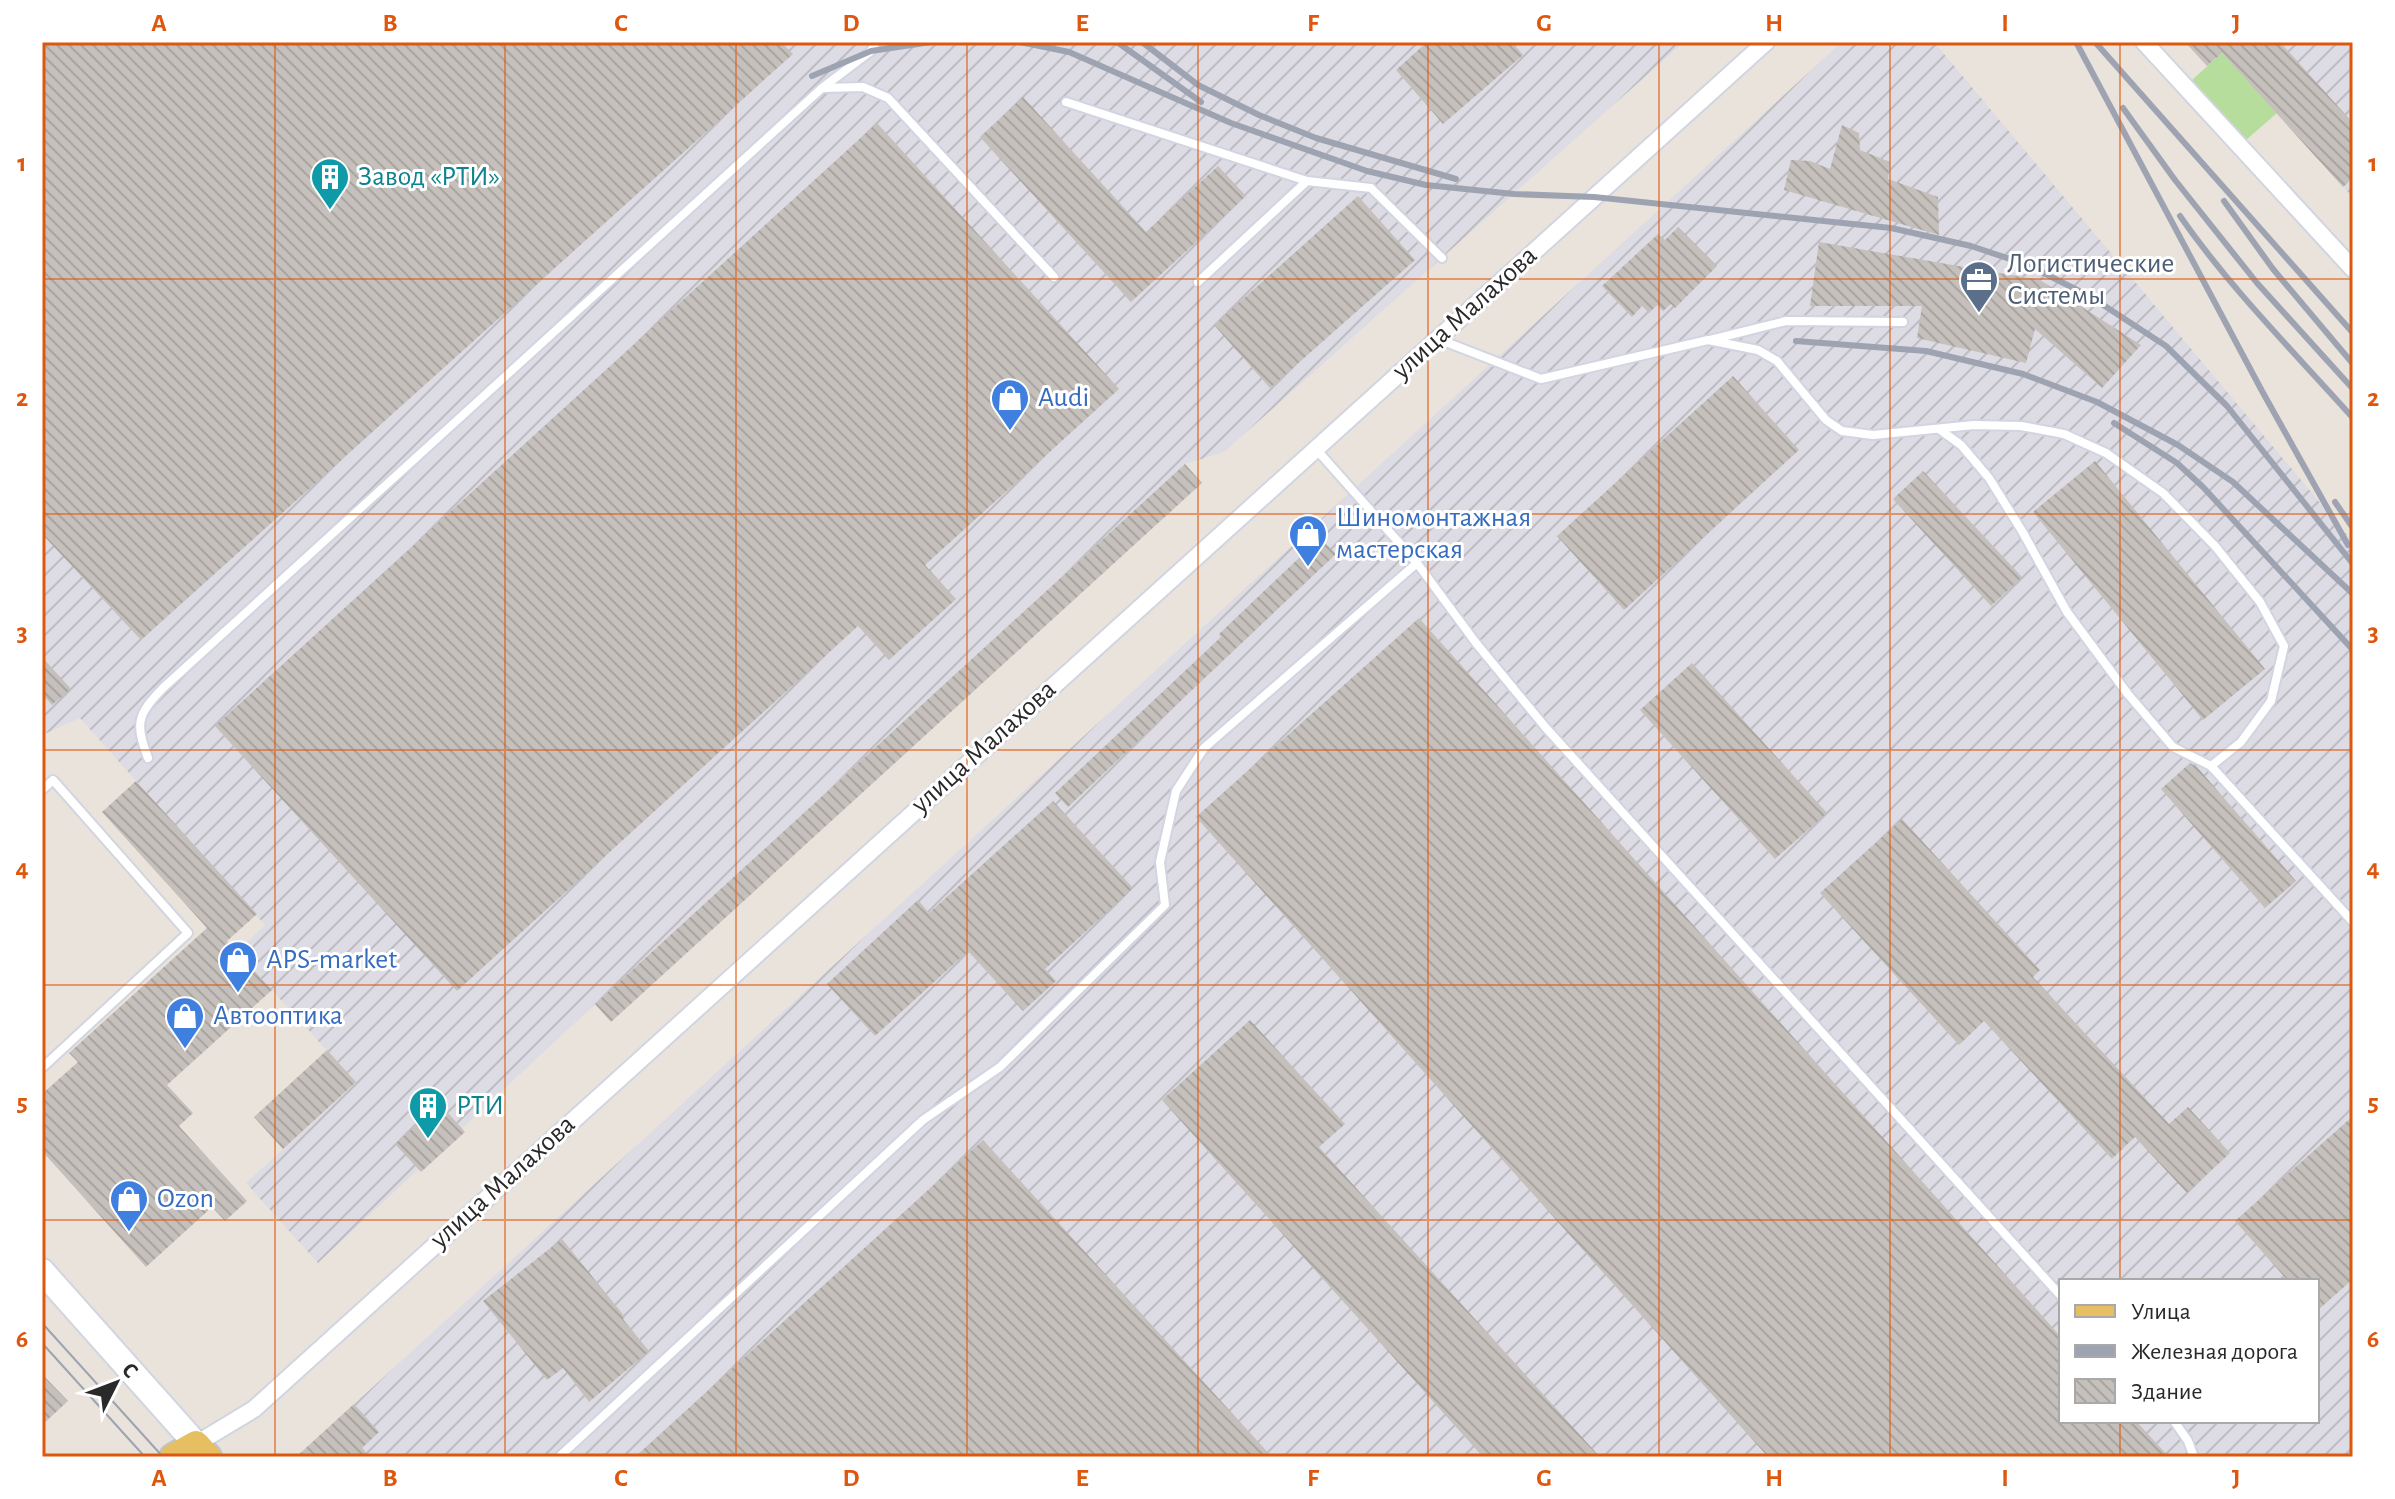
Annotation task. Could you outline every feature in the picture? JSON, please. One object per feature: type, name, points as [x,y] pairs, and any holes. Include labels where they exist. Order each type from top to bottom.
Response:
[{"type":"main road","points":[[42,1271],[202,1450],[173,1457]]},
{"type":"street","name":"улица Малахова","points":[[202,1450],[254,1409],[1766,42]]},
{"type":"street","points":[[2144,42],[2353,269]]},
{"type":"lane","points":[[148,758],[138,731],[143,710],[163,688],[822,88],[871,51],[876,42]]},
{"type":"lane","points":[[822,88],[863,87],[888,98],[1054,277]]},
{"type":"lane","points":[[1066,102],[1307,181],[1371,188],[1442,258]]},
{"type":"lane","points":[[1198,282],[1307,181]]},
{"type":"lane","points":[[1437,338],[1541,379],[1786,321],[1903,322]]},
{"type":"lane","points":[[1708,340],[1758,350],[1777,361],[1826,420],[1842,431],[1873,435],[1974,425],[2021,426],[2064,434],[2106,453],[2163,493],[2215,546],[2260,602],[2284,646],[2271,701],[2241,742],[2211,766]]},
{"type":"lane","points":[[1938,429],[1961,445],[1989,478],[2067,612],[2127,693],[2173,747],[2211,766],[2353,922]]},
{"type":"lane","points":[[1316,448],[1417,563],[1476,643],[1546,728],[2059,1294]]},
{"type":"lane","points":[[559,1457],[923,1120],[1000,1067],[1165,905],[1160,862],[1176,791],[1204,748],[1417,563]]},
{"type":"lane","points":[[42,790],[53,780],[188,933],[42,1068]]},
{"type":"lane","points":[[2175,1423],[2188,1441],[2194,1457]]},
{"type":"shaded area","points":[[42,42],[1684,42],[1224,452],[1185,464],[595,1004],[318,1263],[246,1183],[356,1082],[237,952],[265,925],[80,718],[42,735]]},
{"type":"shaded area","points":[[1842,42],[1934,42],[2353,542],[2353,1457],[308,1457],[303,1451]]},
{"type":"shaded area","points":[[2213,42],[2353,42],[2353,197],[2343,187]]},
{"type":"green space","points":[[2222,53],[2277,113],[2246,140],[2192,80]]},
{"type":"building","name":"Завод «РТИ»","points":[[42,42],[781,42],[793,54],[141,640],[42,534]]},
{"type":"building","points":[[1427,42],[1512,42],[1523,55],[1443,124],[1396,70]]},
{"type":"building","points":[[2185,42],[2280,42],[2353,123],[2353,178],[2343,187],[2222,53],[2207,66]]},
{"type":"building","points":[[1023,97],[1146,232],[1218,166],[1246,196],[1131,302],[980,137]]},
{"type":"building","points":[[877,123],[1119,389],[925,565],[956,599],[889,660],[858,626],[457,991],[215,726]]},
{"type":"building","points":[[1842,125],[1859,133],[1860,150],[1890,162],[1888,179],[1938,197],[1939,235],[1784,190],[1791,160],[1810,161],[1830,169]]},
{"type":"building","points":[[1358,196],[1415,260],[1270,388],[1214,325]]},
{"type":"building","points":[[1678,227],[1717,266],[1675,308],[1671,304],[1663,311],[1657,305],[1649,313],[1642,306],[1632,317],[1602,286],[1658,234],[1665,240]]},
{"type":"building","points":[[1819,242],[2040,280],[2141,345],[2102,388],[2035,329],[2026,363],[1917,338],[1922,306],[1810,306]]},
{"type":"building","points":[[1733,376],[1799,450],[1624,610],[1557,536]]},
{"type":"building","points":[[2095,461],[2265,669],[2203,720],[2033,512]]},
{"type":"building","points":[[1185,464],[1202,483],[611,1022],[595,1004]]},
{"type":"building","points":[[1923,471],[2022,577],[1991,606],[1893,499]]},
{"type":"building","points":[[1320,538],[1336,554],[1068,807],[1055,793],[1221,637],[1219,634]]},
{"type":"building","points":[[1419,618],[2059,1335],[2059,1423],[2138,1423],[2169,1457],[1768,1457],[1196,817]]},
{"type":"building","points":[[42,657],[71,689],[52,705],[42,694]]},
{"type":"building","points":[[1692,663],[1827,813],[1775,859],[1640,710]]},
{"type":"building","points":[[2190,763],[2197,767],[2296,881],[2265,908],[2161,789]]},
{"type":"building","points":[[136,781],[257,914],[227,941],[272,990],[167,1085],[193,1113],[179,1126],[247,1201],[225,1221],[212,1207],[146,1267],[42,1151],[42,1094],[78,1062],[69,1053],[207,928],[102,812]]},
{"type":"building","points":[[1053,801],[1133,888],[1045,969],[1056,981],[1023,1011],[968,951],[875,1036],[827,984],[918,900],[929,913]]},
{"type":"building","points":[[1902,819],[2040,970],[2033,977],[2169,1124],[2188,1107],[2230,1153],[2187,1193],[2135,1137],[2112,1159],[1984,1021],[1959,1045],[1820,893]]},
{"type":"building","points":[[1250,1020],[1345,1124],[1319,1147],[1600,1457],[1483,1457],[1162,1100]]},
{"type":"building","points":[[327,1050],[356,1082],[283,1149],[254,1117]]},
{"type":"building","name":"РТИ","points":[[440,1104],[465,1132],[421,1172],[395,1144]]},
{"type":"building","points":[[2353,1116],[2353,1279],[2319,1309],[2319,1279],[2286,1279],[2235,1221]]},
{"type":"building","points":[[983,1140],[1272,1457],[635,1457]]},
{"type":"building","points":[[562,1239],[649,1351],[589,1402],[563,1368],[547,1380],[483,1301]]},
{"type":"building","points":[[42,1374],[68,1401],[42,1425]]},
{"type":"building","points":[[354,1404],[379,1432],[362,1448],[370,1457],[296,1457]]},
{"type":"tram line","points":[[42,1323],[163,1457]]},
{"type":"tram line","points":[[42,1343],[145,1457]]},
{"type":"railway","points":[[812,76],[871,51],[931,42]]},
{"type":"railway","points":[[1020,42],[1069,52],[1231,123],[1367,171],[1426,185],[1514,194],[1594,197],[1891,228],[1971,246],[2028,265],[2091,297],[2166,346],[2227,406],[2353,564]]},
{"type":"railway","points":[[1117,42],[1201,102]]},
{"type":"railway","points":[[1142,42],[1198,85],[1259,115],[1316,138],[1456,179]]},
{"type":"railway","points":[[2076,42],[2348,545]]},
{"type":"railway","points":[[2095,42],[2353,333]]},
{"type":"railway","points":[[2123,108],[2175,180],[2257,283],[2353,389]]},
{"type":"railway","points":[[2224,201],[2273,269],[2353,364]]},
{"type":"railway","points":[[2180,216],[2241,294],[2353,418]]},
{"type":"railway","points":[[1796,341],[1926,351],[2023,374],[2097,402],[2178,445],[2233,482],[2353,594]]},
{"type":"railway","points":[[2114,423],[2177,463],[2203,487],[2353,650]]},
{"type":"railway","points":[[2335,502],[2353,528]]},
{"type":"place","name":"Завод «РТИ»","points":[[330,211]]},
{"type":"place","name":"Логистические Системы","points":[[1979,314]]},
{"type":"place","name":"Audi","points":[[1010,432]]},
{"type":"place","name":"Шиномонтажная мастерская","points":[[1308,568]]},
{"type":"place","name":"АPS-market","points":[[238,994]]},
{"type":"place","name":"Автооптика","points":[[185,1050]]},
{"type":"place","name":"РТИ","points":[[428,1140]]},
{"type":"place","name":"Ozon","points":[[129,1233]]}]
